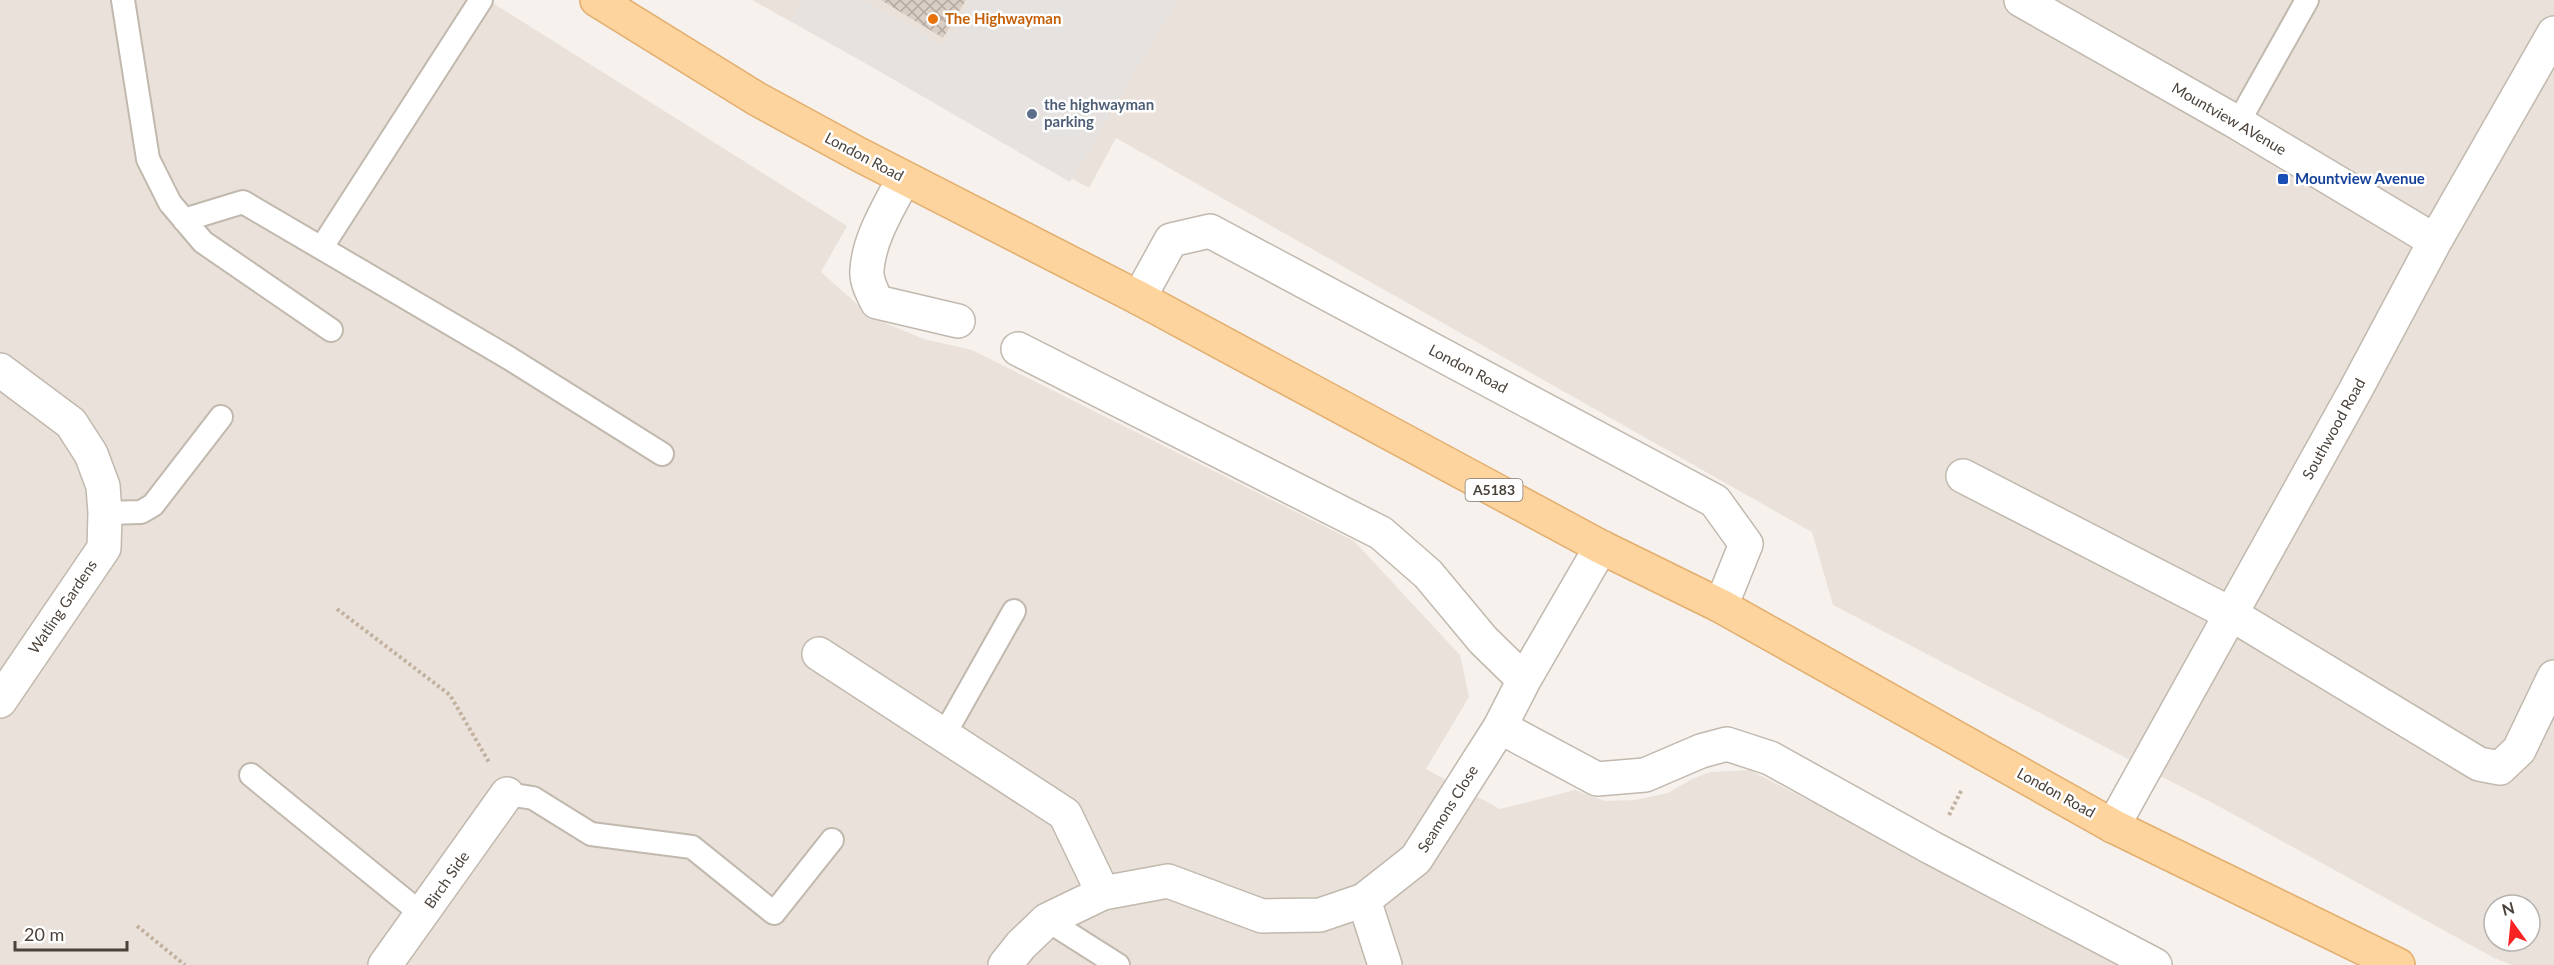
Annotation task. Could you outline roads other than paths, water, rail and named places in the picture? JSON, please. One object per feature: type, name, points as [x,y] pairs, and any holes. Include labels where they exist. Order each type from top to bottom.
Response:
[{"type":"main road","name":"London Road","points":[[597,0],[757,99],[903,178],[1139,298],[1601,547],[1721,606],[2113,826],[2398,965]]},
{"type":"street","name":"Mountview AVenue","points":[[2021,0],[2238,123],[2435,241]]},
{"type":"street","name":"Southwood Road","points":[[2113,826],[2435,241],[2554,33]]},
{"type":"street","points":[[903,178],[873,241],[866,272],[870,287],[877,302],[958,321]]},
{"type":"street","name":"London Road","points":[[1139,298],[1171,240],[1210,231],[1715,501],[1746,544],[1721,606]]},
{"type":"street","points":[[1018,349],[1382,533],[1428,574],[1483,640],[1524,680]]},
{"type":"street","name":"Watling Gardens","points":[[0,370],[71,423],[91,454],[103,486],[105,513],[104,548],[0,701]]},
{"type":"street","points":[[1963,476],[2231,614],[2479,764],[2500,768],[2519,750],[2554,677]]},
{"type":"street","name":"Seamons Close","points":[[1005,965],[1020,945],[1047,920],[1104,893],[1168,881],[1262,916],[1320,915],[1364,900],[1416,859],[1500,727],[1524,680],[1601,547]]},
{"type":"street","points":[[819,654],[1065,814],[1104,893]]},
{"type":"street","points":[[1500,727],[1597,779],[1645,774],[1701,751],[1727,744],[1770,758],[1932,848],[2155,965]]},
{"type":"street","name":"Birch Side","points":[[385,965],[423,915],[507,794]]},
{"type":"street","points":[[1364,900],[1385,965]]},
{"type":"lane","points":[[123,0],[148,159],[170,203],[203,242],[331,330]]},
{"type":"lane","points":[[322,247],[482,0]]},
{"type":"lane","points":[[2238,123],[2307,0]]},
{"type":"lane","points":[[184,220],[243,202],[509,358],[662,454]]},
{"type":"lane","points":[[105,513],[141,512],[153,505],[221,417]]},
{"type":"lane","points":[[944,735],[1014,611]]},
{"type":"lane","points":[[251,775],[423,915]]},
{"type":"lane","points":[[507,794],[533,798],[591,834],[692,847],[774,913],[832,840]]},
{"type":"lane","points":[[1047,920],[1118,965]]},
{"type":"place","name":"The Highwayman","points":[[933,19]]},
{"type":"place","name":"the highwayman parking","points":[[1032,114]]},
{"type":"place","name":"Mountview Avenue","points":[[2283,179]]}]
